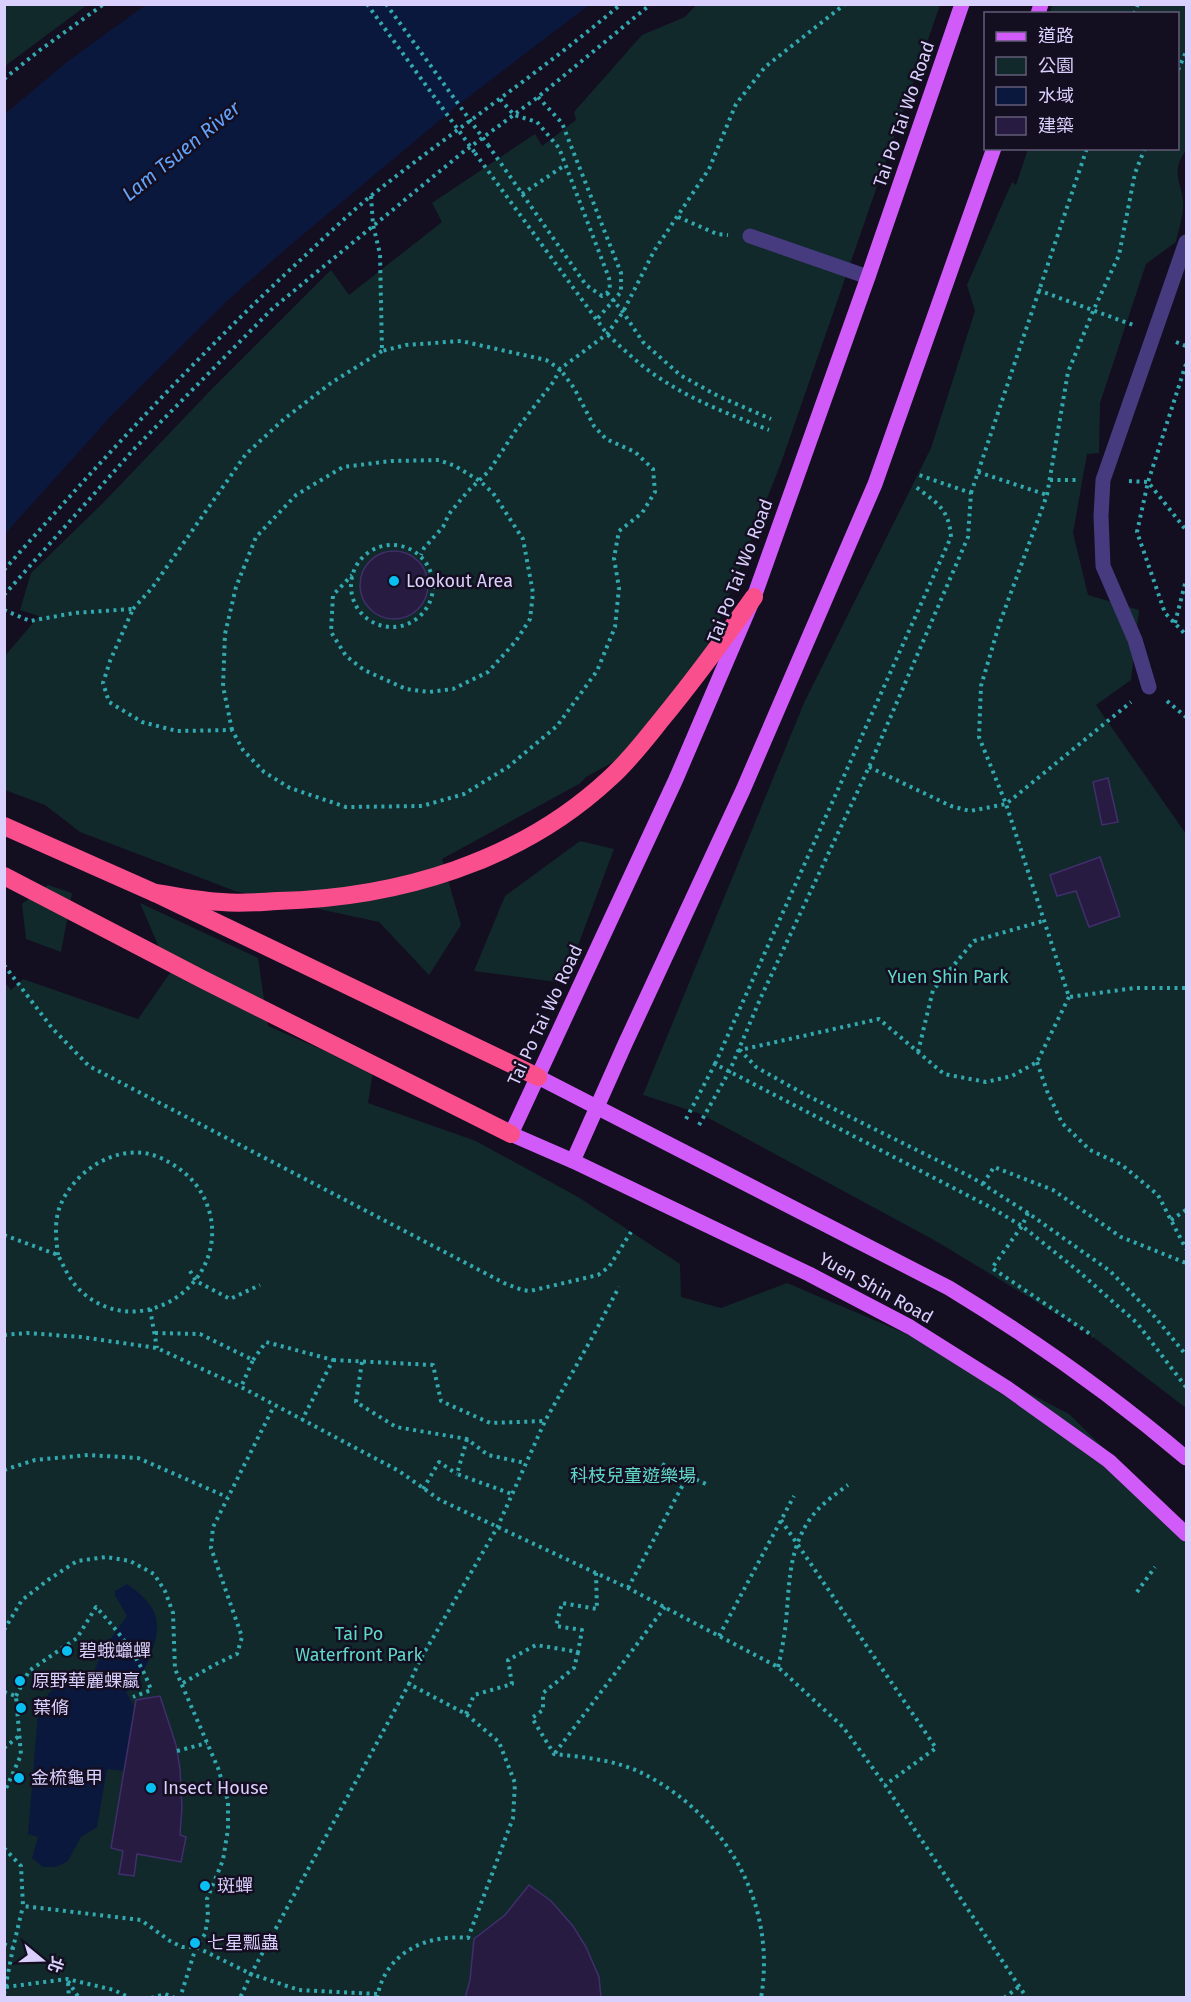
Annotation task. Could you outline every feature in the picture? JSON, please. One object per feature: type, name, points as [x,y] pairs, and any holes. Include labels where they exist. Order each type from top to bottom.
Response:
[{"type":"highway","points":[[155,893],[223,903],[348,897],[457,871],[499,853],[536,834],[573,809],[610,778],[700,673],[754,597]]},
{"type":"highway","points":[[4,825],[155,893],[538,1077]]},
{"type":"highway","points":[[4,876],[202,979],[511,1134]]},
{"type":"main road","name":"Tai Po Tai Wo Road","points":[[511,1134],[676,779],[754,597],[962,4]]},
{"type":"main road","points":[[573,1161],[743,790],[875,484],[993,150]]},
{"type":"main road","name":"Yuen Shin Road","points":[[538,1077],[949,1288],[1009,1324],[1074,1370],[1147,1424],[1186,1458]]},
{"type":"main road","name":"Yuen Shin Road","points":[[511,1134],[573,1161],[809,1274],[910,1327],[1007,1388],[1109,1461],[1186,1534]]},
{"type":"lane","points":[[750,236],[868,277]]},
{"type":"lane","points":[[1149,687],[1135,640],[1103,566],[1101,516],[1103,480],[1186,242]]},
{"type":"path","points":[[4,79],[104,4]]},
{"type":"path","points":[[368,4],[608,334],[628,354],[664,382],[724,412],[769,430]]},
{"type":"path","points":[[386,4],[585,285],[602,296],[608,293],[609,278],[559,148],[537,122],[514,115],[500,99]]},
{"type":"path","points":[[4,570],[99,462],[248,309],[371,196],[621,4]]},
{"type":"path","points":[[4,595],[135,448],[273,308],[462,153],[538,97],[651,4]]},
{"type":"path","points":[[421,555],[424,548],[443,526],[449,514],[489,471],[516,430],[554,381],[560,369],[608,334],[623,312],[654,251],[710,168],[736,104],[765,67],[845,4]]},
{"type":"path","points":[[1179,68],[1186,52]]},
{"type":"path","points":[[538,97],[562,123],[621,273],[621,292],[597,319]]},
{"type":"path","points":[[699,1125],[740,1050],[761,997],[869,767],[968,537],[971,493],[1086,150]]},
{"type":"path","points":[[740,1050],[879,1019],[944,1074],[986,1082],[1012,1076],[1037,1062],[1068,997],[1006,804],[979,737],[981,686],[999,625],[1047,495],[1068,372],[1119,255],[1135,173],[1144,150]]},
{"type":"path","points":[[522,194],[566,165]]},
{"type":"path","points":[[371,196],[373,225],[380,254],[382,351]]},
{"type":"path","points":[[678,218],[717,234],[750,236]]},
{"type":"path","points":[[1038,290],[1094,309],[1186,346]]},
{"type":"path","points":[[608,293],[643,342],[680,375],[718,396],[771,419]]},
{"type":"path","points":[[232,730],[177,731],[142,722],[109,702],[103,683],[110,661],[133,609],[152,588],[246,454],[284,419],[322,390],[382,351],[406,345],[461,341],[546,360],[560,369],[574,388],[594,426],[606,439],[634,452],[654,469],[656,492],[642,513],[619,531],[614,558],[619,588],[615,627],[597,671],[557,726],[508,768],[464,794],[422,806],[346,807],[290,788],[264,772],[243,750],[232,730],[223,686],[225,634],[236,587],[256,537],[296,495],[343,466],[391,461],[439,460],[455,466],[480,481],[493,493],[523,539],[533,593],[530,619],[516,641],[488,672],[453,689],[429,692],[406,689],[364,670],[346,656],[331,633],[333,595],[352,575],[358,562],[368,552],[381,546],[395,544],[409,547],[421,555],[429,566],[433,579],[433,592],[429,605],[421,615],[404,626],[384,627],[371,622],[361,613],[354,602],[351,589],[352,575]]},
{"type":"path","points":[[1186,364],[1148,482],[1137,532],[1165,613],[1186,635]]},
{"type":"path","points":[[978,472],[1047,495]]},
{"type":"path","points":[[919,475],[971,493]]},
{"type":"path","points":[[1148,482],[1186,530]]},
{"type":"path","points":[[686,1119],[715,1064],[951,537],[949,519],[934,501],[916,487]]},
{"type":"path","points":[[1175,623],[1186,580]]},
{"type":"path","points":[[4,610],[30,621],[74,613],[133,609]]},
{"type":"path","points":[[869,767],[951,806],[970,811],[1006,804],[1149,687]]},
{"type":"path","points":[[918,1052],[933,990],[974,941],[1043,921]]},
{"type":"path","points":[[4,965],[6,971],[52,1028],[89,1066],[504,1283],[530,1291],[598,1275],[609,1267],[631,1232]]},
{"type":"path","points":[[1068,997],[1135,988],[1186,988]]},
{"type":"path","points":[[740,1050],[756,1067],[804,1094],[983,1184],[1028,1213],[1110,1271],[1155,1317],[1186,1355]]},
{"type":"path","points":[[1037,1062],[1062,1123],[1089,1150],[1122,1165],[1158,1195],[1186,1249]]},
{"type":"path","points":[[715,1064],[990,1207],[1022,1226],[1077,1270],[1137,1323],[1186,1387]]},
{"type":"path","points":[[132,1153],[155,1156],[177,1166],[195,1182],[207,1203],[213,1226],[212,1246],[206,1264],[196,1281],[183,1294],[167,1304],[150,1309],[127,1311],[104,1306],[84,1294],[69,1276],[58,1255],[55,1232],[59,1208],[70,1186],[87,1169],[108,1158],[132,1153]]},
{"type":"path","points":[[983,1184],[994,1167],[1043,1186],[1053,1190],[1121,1237],[1186,1263]]},
{"type":"path","points":[[1171,1220],[1186,1210]]},
{"type":"path","points":[[1028,1213],[1022,1226],[992,1268],[1093,1336]]},
{"type":"path","points":[[4,1235],[58,1255]]},
{"type":"path","points":[[190,1271],[196,1281],[230,1299],[260,1285]]},
{"type":"path","points":[[240,1998],[420,1660],[497,1528],[545,1421],[618,1287]]},
{"type":"path","points":[[150,1309],[157,1348]]},
{"type":"path","points":[[4,1335],[27,1333],[81,1337],[157,1348],[241,1387],[399,1470],[440,1500],[628,1588],[778,1667],[843,1727],[885,1785],[1028,1998]]},
{"type":"path","points":[[155,1333],[200,1334],[253,1360]]},
{"type":"path","points":[[241,1387],[253,1360],[266,1342],[333,1360],[433,1365],[441,1401],[490,1423],[545,1421]]},
{"type":"path","points":[[302,1420],[333,1360]]},
{"type":"path","points":[[362,1361],[357,1402],[396,1427],[466,1439],[488,1455],[525,1463]]},
{"type":"path","points":[[183,1683],[237,1654],[243,1637],[211,1548],[213,1527],[274,1406]]},
{"type":"path","points":[[457,1474],[466,1439]]},
{"type":"path","points":[[4,1470],[35,1460],[88,1455],[138,1458],[227,1497]]},
{"type":"path","points":[[423,1489],[439,1462],[457,1474],[512,1494]]},
{"type":"path","points":[[662,1464],[706,1484]]},
{"type":"path","points":[[628,1588],[694,1464]]},
{"type":"path","points":[[778,1667],[785,1631],[790,1565],[810,1520],[829,1499],[848,1485]]},
{"type":"path","points":[[719,1636],[794,1496]]},
{"type":"path","points":[[781,1520],[936,1748],[885,1785]]},
{"type":"path","points":[[4,1630],[22,1600],[77,1562],[106,1557],[130,1561],[154,1574],[165,1591],[173,1613],[175,1669],[218,1768],[228,1801],[228,1829],[223,1860],[207,1899],[208,1917],[205,1934],[196,1947],[180,1998]]},
{"type":"path","points":[[1137,1592],[1155,1567]]},
{"type":"path","points":[[554,1754],[532,1718],[543,1710],[543,1693],[574,1668],[582,1630],[556,1626],[562,1604],[597,1609],[596,1573]]},
{"type":"path","points":[[4,1793],[21,1755],[16,1696],[29,1671],[77,1638],[96,1607],[117,1629],[144,1671],[151,1690],[134,1697]]},
{"type":"path","points":[[554,1754],[665,1607]]},
{"type":"path","points":[[466,1714],[474,1695],[512,1684],[508,1660],[536,1645],[578,1652]]},
{"type":"path","points":[[23,1906],[141,1920],[182,1947],[196,1947],[251,1974],[299,1990],[377,1996],[391,1966],[412,1947],[449,1936],[471,1939],[513,1818],[515,1783],[499,1742],[466,1714],[409,1684]]},
{"type":"path","points":[[4,1692],[16,1696]]},
{"type":"path","points":[[4,1748],[19,1736]]},
{"type":"path","points":[[177,1751],[207,1743]]},
{"type":"path","points":[[554,1754],[594,1758],[643,1773],[677,1795],[717,1831],[739,1862],[754,1899],[763,1936],[764,1980],[761,1998]]},
{"type":"path","points":[[4,1848],[21,1866],[23,1906],[4,1994]]},
{"type":"path","points":[[4,1944],[13,1948]]},
{"type":"path","points":[[6,1987],[68,1980],[104,1987],[130,1998]]},
{"type":"path","points":[[68,1980],[69,1998]]},
{"type":"path","points":[[68,1980],[80,1998]]},
{"type":"path","points":[[1004,1998],[1020,1986]]},
{"type":"path","points":[[151,1998],[165,1994],[175,1998]]},
{"type":"green space","points":[[5,4],[87,4],[87,5],[5,66]]},
{"type":"green space","points":[[696,5],[940,5],[781,463],[705,656],[682,687],[617,760],[586,777],[579,784],[442,859],[461,925],[429,975],[379,922],[235,891],[80,832],[45,805],[5,790],[4,657],[39,616],[20,610],[31,573],[103,503],[208,393],[331,270],[349,295],[442,222],[432,203],[535,134],[542,146],[576,120],[574,112],[642,35],[685,17]]},
{"type":"green space","name":"Yuen Shin Park","points":[[1052,5],[1186,5],[1186,150],[1178,166],[1183,201],[1181,222],[1176,242],[1146,264],[1100,403],[1099,453],[1087,454],[1073,533],[1088,595],[1139,610],[1131,680],[1096,705],[1186,834],[1186,1408],[1088,1333],[934,1240],[701,1114],[643,1095],[804,703],[931,448],[975,311],[967,285],[1012,182],[1016,185],[1028,150],[1179,150],[1179,12],[1050,12]]},
{"type":"green space","points":[[580,841],[614,849],[564,983],[474,971],[505,896]]},
{"type":"green space","points":[[48,885],[72,893],[61,952],[26,939],[22,904]]},
{"type":"green space","name":"Tai Po Waterfront Park","points":[[140,903],[258,958],[268,1026],[373,1072],[368,1103],[476,1141],[578,1197],[680,1264],[681,1297],[721,1308],[787,1283],[956,1355],[1069,1414],[1186,1529],[1186,1997],[5,1998],[5,986],[6,984],[11,990],[23,979],[138,1019],[170,973]]},
{"type":"water","name":"Lam Tsuen River","points":[[147,4],[589,5],[458,105],[228,300],[111,416],[5,534],[5,114],[68,61]]},
{"type":"water","points":[[127,1584],[150,1605],[154,1612],[157,1629],[150,1658],[139,1675],[142,1684],[126,1692],[134,1706],[124,1771],[107,1769],[97,1827],[81,1837],[68,1861],[56,1867],[43,1867],[32,1858],[38,1837],[28,1834],[38,1713],[49,1693],[64,1682],[85,1681],[92,1676],[104,1648],[127,1616],[115,1591]]},
{"type":"building","name":"Lookout Area","points":[[394,551],[407,554],[418,561],[425,572],[428,585],[425,598],[418,609],[407,616],[394,619],[381,616],[370,609],[363,598],[360,585],[363,572],[370,561],[381,554]]},
{"type":"building","points":[[1108,778],[1118,822],[1102,825],[1093,782]]},
{"type":"building","points":[[1100,857],[1120,916],[1089,927],[1076,891],[1057,896],[1050,875]]},
{"type":"building","name":"Insect House","points":[[160,1696],[176,1745],[180,1769],[182,1807],[180,1835],[186,1837],[181,1862],[137,1854],[134,1876],[119,1874],[123,1851],[111,1848],[136,1700]]},
{"type":"building","points":[[529,1885],[551,1901],[573,1926],[586,1947],[599,1977],[601,1998],[465,1998],[470,1980],[474,1939],[505,1915]]},
{"type":"place","name":"Lookout Area","points":[[394,581]]},
{"type":"place","name":"碧蛾蠟蟬","points":[[67,1651]]},
{"type":"place","name":"原野華麗蜾蠃","points":[[20,1681]]},
{"type":"place","name":"葉脩","points":[[21,1708]]},
{"type":"place","name":"金梳龜甲","points":[[19,1778]]},
{"type":"place","name":"Insect House","points":[[151,1788]]},
{"type":"place","name":"斑蟬","points":[[205,1886]]},
{"type":"place","name":"七星瓢蟲","points":[[195,1943]]},
{"type":"park label","name":"科枝兒童遊樂場","points":[[633,1476]]}]
